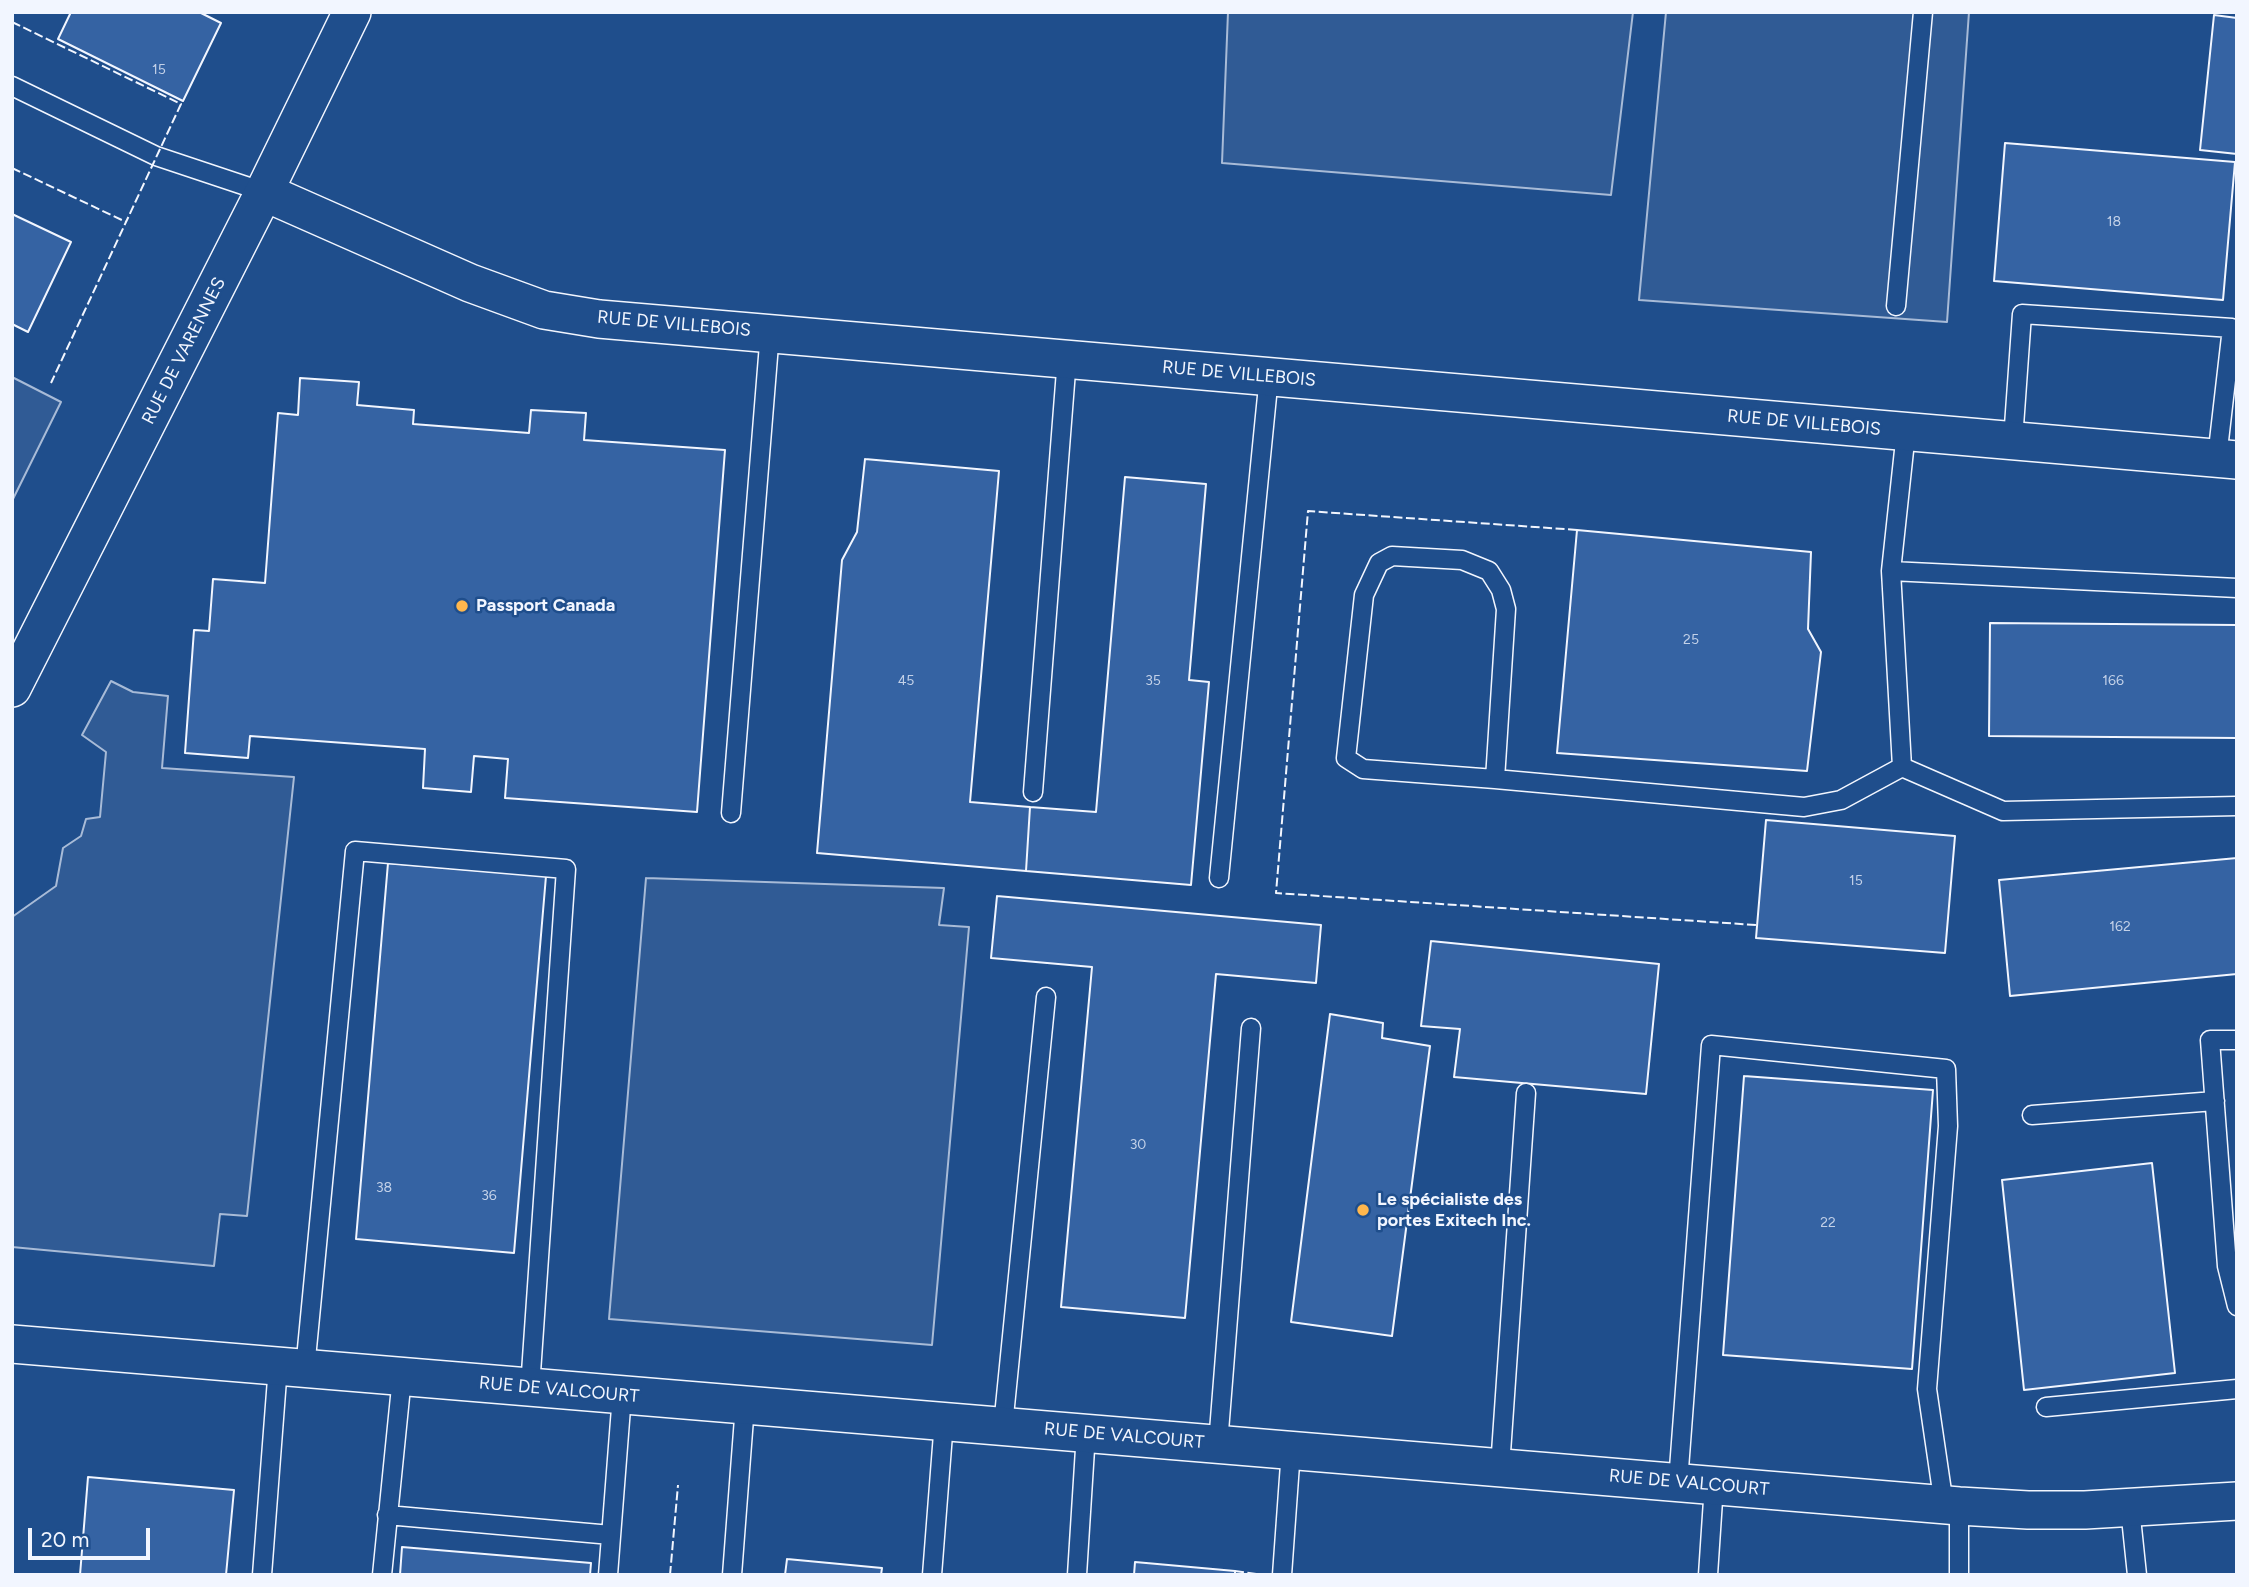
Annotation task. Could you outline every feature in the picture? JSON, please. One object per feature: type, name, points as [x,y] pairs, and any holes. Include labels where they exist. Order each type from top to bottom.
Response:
[{"type":"street","name":"RUE DE VARENNES","points":[[12,688],[264,192],[352,12]]},
{"type":"street","name":"RUE DE VILLEBOIS","points":[[264,192],[470,283],[544,310],[599,319],[2227,459]]},
{"type":"street","name":"RUE DE VALCOURT","points":[[12,1345],[1951,1505],[2028,1510],[2130,1508],[2237,1501]]},
{"type":"lane","points":[[1896,306],[1923,12]]},
{"type":"lane","points":[[12,86],[156,156],[264,192]]},
{"type":"lane","points":[[2013,440],[2022,314],[2232,328],[2227,459]]},
{"type":"lane","points":[[731,813],[771,332]]},
{"type":"lane","points":[[1033,792],[1067,358]]},
{"type":"lane","points":[[1219,878],[1269,376]]},
{"type":"lane","points":[[1902,767],[1891,571],[1906,432]]},
{"type":"lane","points":[[1495,779],[1506,608],[1501,590],[1489,571],[1462,560],[1392,555],[1379,563],[1364,595],[1346,758],[1363,769],[1804,807],[1841,800],[1902,767]]},
{"type":"lane","points":[[1891,571],[2237,587]]},
{"type":"lane","points":[[1902,767],[2003,811],[2237,806]]},
{"type":"lane","points":[[262,1575],[291,1368],[355,851],[566,869],[530,1387]]},
{"type":"lane","points":[[1003,1426],[1046,997]]},
{"type":"lane","points":[[1218,1444],[1251,1028]]},
{"type":"lane","points":[[2237,1040],[2210,1041],[2227,1266],[2237,1306]]},
{"type":"lane","points":[[1708,1575],[1696,1483],[1711,1045],[1945,1069],[1948,1126],[1927,1389],[1951,1505],[1959,1575]]},
{"type":"lane","points":[[1500,1467],[1526,1093]]},
{"type":"lane","points":[[2032,1115],[2215,1101]]},
{"type":"lane","points":[[382,1575],[401,1377]]},
{"type":"lane","points":[[2046,1407],[2237,1389]]},
{"type":"lane","points":[[608,1575],[622,1395]]},
{"type":"lane","points":[[732,1575],[745,1405]]},
{"type":"lane","points":[[932,1575],[944,1421]]},
{"type":"lane","points":[[1077,1575],[1086,1433]]},
{"type":"lane","points":[[1282,1575],[1291,1450]]},
{"type":"lane","points":[[2130,1508],[2137,1575]]},
{"type":"lane","points":[[387,1515],[611,1535]]},
{"type":"shaded area","points":[[1228,12],[1633,12],[1611,195],[1222,163]]},
{"type":"shaded area","points":[[1666,12],[1969,12],[1947,322],[1639,300]]},
{"type":"shaded area","points":[[12,377],[61,402],[12,501]]},
{"type":"shaded area","points":[[111,681],[133,692],[168,696],[162,768],[294,777],[247,1216],[220,1214],[214,1266],[12,1247],[12,917],[56,886],[63,848],[81,836],[86,819],[100,817],[106,752],[82,735]]},
{"type":"shaded area","points":[[646,878],[944,888],[939,925],[969,927],[932,1345],[609,1319]]},
{"type":"building","points":[[71,12],[199,12],[221,23],[183,101],[58,39]]},
{"type":"building","points":[[2214,15],[2237,18],[2237,154],[2200,150]]},
{"type":"building","points":[[2005,143],[2235,162],[2223,300],[1994,281]]},
{"type":"building","points":[[12,214],[71,242],[28,332],[12,324]]},
{"type":"building","name":"Passport Canada","points":[[300,378],[359,382],[357,405],[414,410],[413,424],[529,433],[531,410],[586,413],[584,440],[725,450],[697,812],[505,798],[508,759],[474,756],[471,792],[423,788],[425,749],[250,736],[248,758],[185,753],[194,630],[209,631],[213,579],[265,583],[278,413],[298,415]]},
{"type":"building","points":[[865,459],[999,471],[970,802],[1030,807],[1026,871],[817,853],[842,560],[857,532]]},
{"type":"building","points":[[1125,477],[1206,484],[1189,680],[1209,682],[1191,885],[1026,871],[1030,807],[1096,812]]},
{"type":"building","points":[[1577,530],[1811,552],[1808,629],[1821,652],[1807,771],[1557,753]]},
{"type":"building","points":[[1990,623],[2237,625],[2237,738],[1989,736]]},
{"type":"building","points":[[1766,820],[1955,836],[1945,953],[1756,938]]},
{"type":"building","points":[[2237,858],[2237,974],[2010,996],[1999,880]]},
{"type":"building","points":[[388,863],[546,876],[514,1253],[356,1239]]},
{"type":"building","points":[[997,896],[1321,925],[1316,983],[1216,974],[1185,1318],[1061,1307],[1092,967],[991,958]]},
{"type":"building","points":[[1431,941],[1659,964],[1646,1094],[1454,1077],[1460,1029],[1421,1026]]},
{"type":"building","points":[[1330,1014],[1383,1023],[1382,1038],[1430,1046],[1392,1336],[1291,1322]]},
{"type":"building","points":[[1744,1076],[1933,1090],[1912,1369],[1723,1355]]},
{"type":"building","points":[[2152,1163],[2175,1373],[2024,1390],[2002,1180]]},
{"type":"building","points":[[88,1477],[234,1490],[226,1575],[80,1575]]},
{"type":"building","points":[[402,1547],[591,1563],[590,1575],[400,1575]]},
{"type":"building","points":[[787,1559],[882,1568],[881,1575],[785,1575]]},
{"type":"building","points":[[1135,1562],[1235,1571],[1235,1575],[1134,1575]]},
{"type":"fence","points":[[12,22],[181,104],[51,383]]},
{"type":"fence","points":[[12,168],[126,222]]},
{"type":"fence","points":[[1577,530],[1308,511],[1276,893],[1756,925]]},
{"type":"fence","points":[[670,1575],[678,1485]]},
{"type":"fence","points":[[1235,1571],[1264,1575]]},
{"type":"place","name":"Passport Canada","points":[[462,606]]},
{"type":"place","name":"Le spécialiste des portes Exitech Inc.","points":[[1363,1210]]}]
